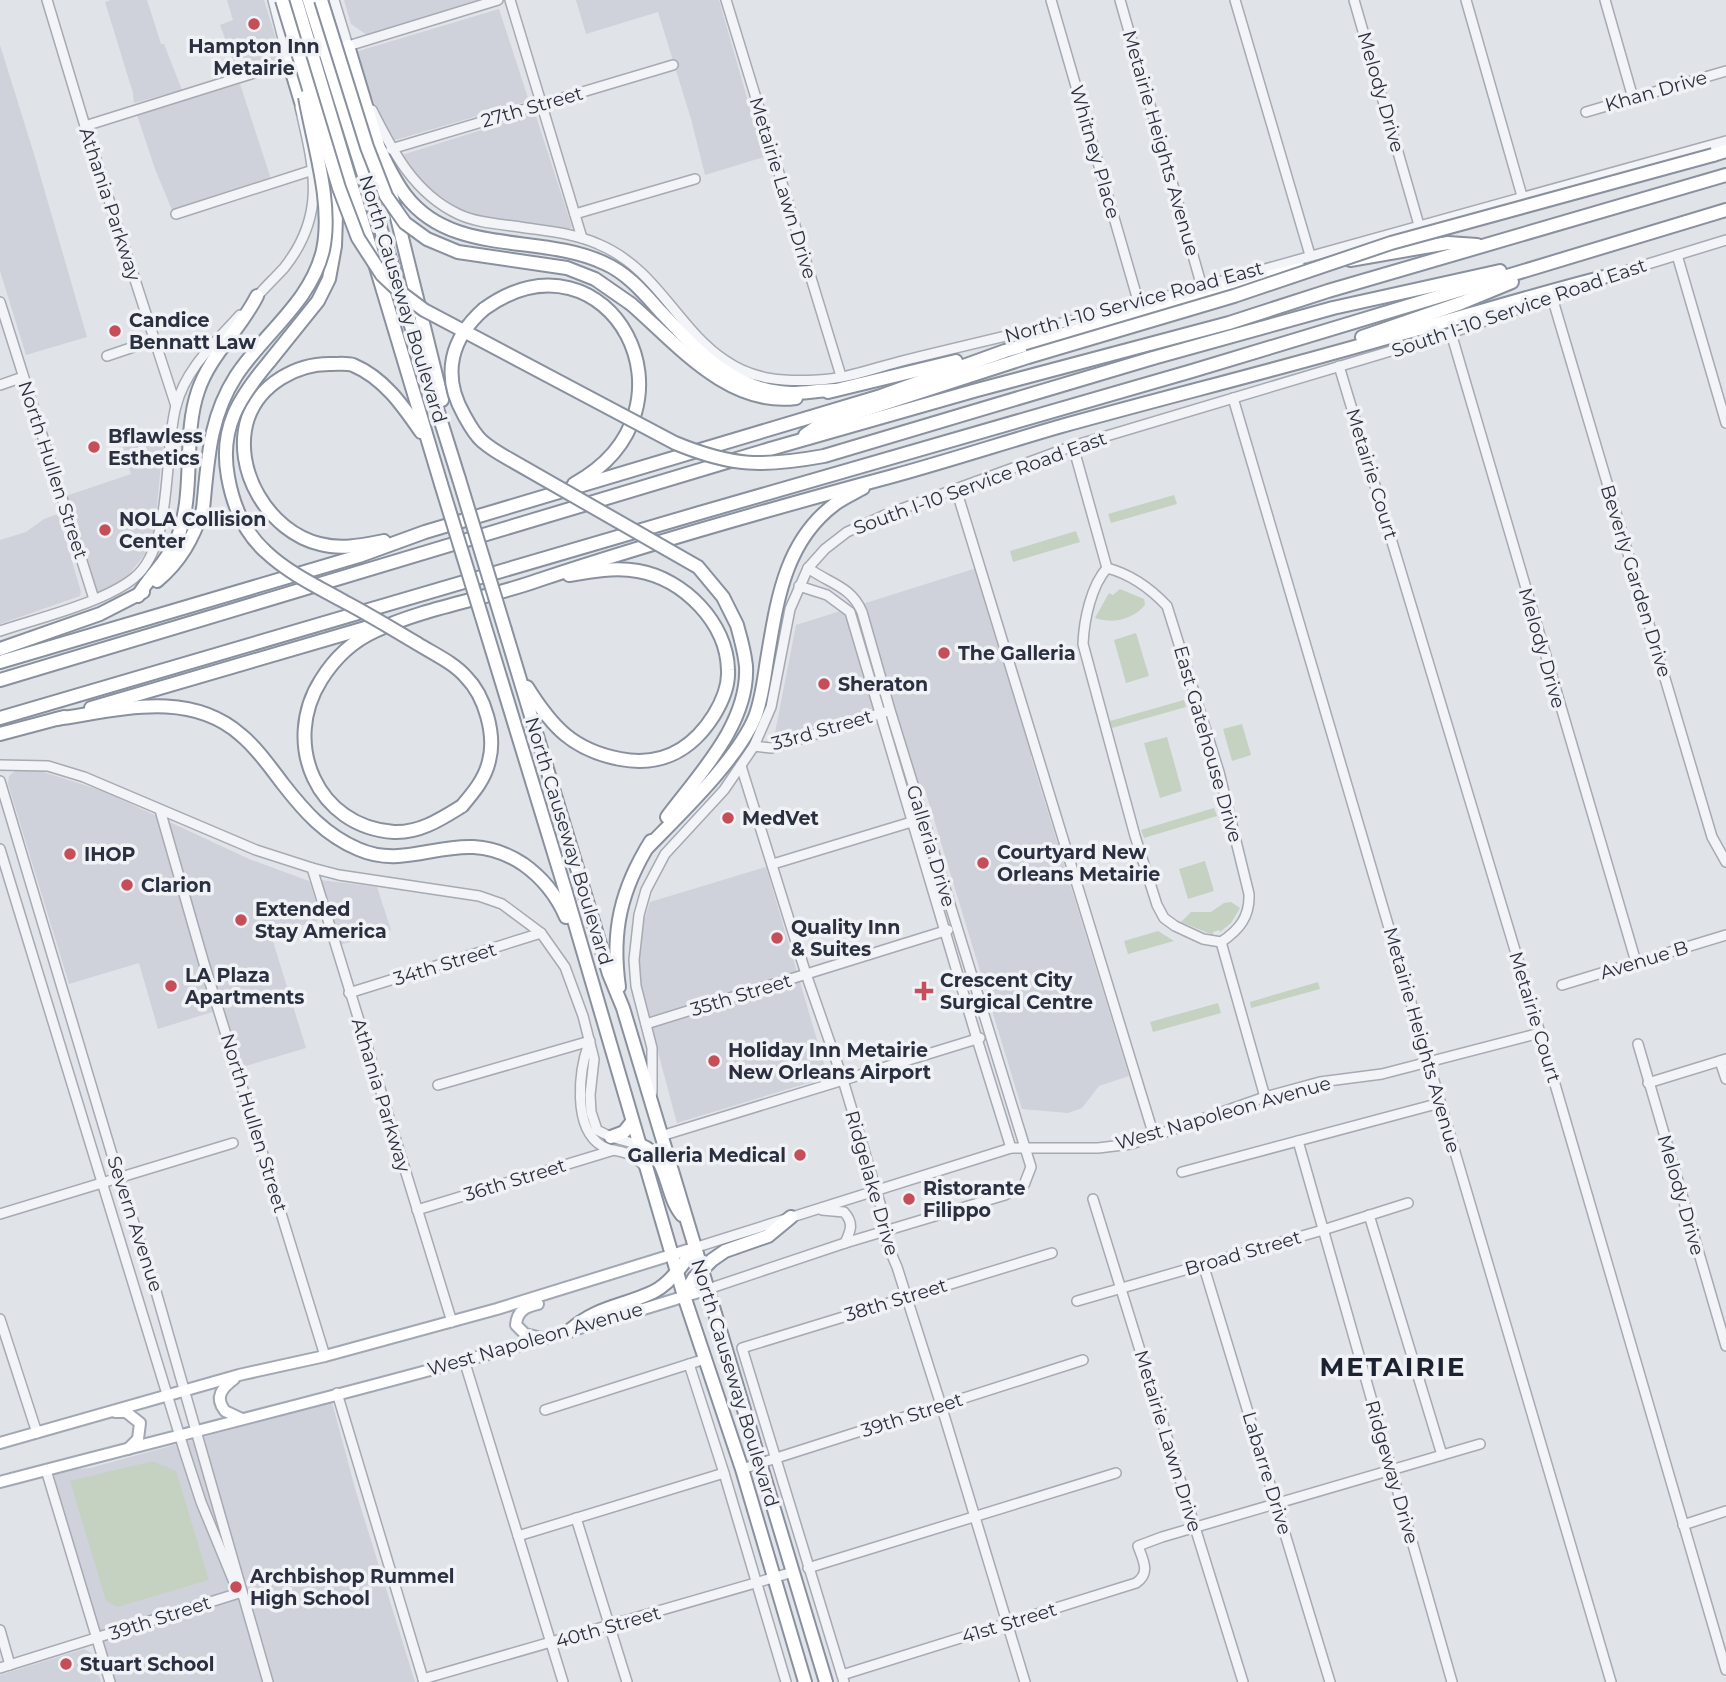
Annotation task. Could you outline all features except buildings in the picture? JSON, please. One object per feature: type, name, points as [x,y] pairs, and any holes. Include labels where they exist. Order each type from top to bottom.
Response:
[{"type":"highway","points":[[281,0],[340,188],[358,237],[382,275],[424,310],[675,443],[707,456],[743,463],[782,464],[824,456],[1153,358],[1333,308],[1593,250]]},
{"type":"highway","points":[[281,0],[330,118]]},
{"type":"highway","name":"North Causeway Boulevard","points":[[296,0],[538,801],[684,1296],[742,1469],[806,1682]]},
{"type":"highway","name":"North Causeway Boulevard","points":[[309,0],[446,435],[609,974],[623,1008],[826,1682]]},
{"type":"highway","points":[[321,0],[367,147],[386,196],[405,223],[427,239],[458,252],[567,268],[595,279],[631,304],[691,358],[723,382],[778,400],[805,397],[1005,351],[1286,272],[1448,243],[1488,246]]},
{"type":"highway","points":[[0,649],[79,622],[138,596],[165,575],[192,540],[203,509],[210,439],[221,403],[237,374],[290,312],[313,279],[323,249],[323,194],[295,41]]},
{"type":"highway","points":[[348,46],[385,149],[406,196],[422,214],[446,228],[476,238],[548,246],[605,263],[626,276],[701,355],[720,369],[767,390],[792,393],[835,390]]},
{"type":"highway","points":[[289,62],[336,216],[335,246],[329,279],[318,301],[236,405],[228,434],[226,464],[231,495],[243,524],[264,550],[289,570],[427,650],[460,670],[482,701],[490,733],[489,761],[479,785],[462,806],[432,825],[397,832],[363,826],[335,809],[317,785],[307,762],[304,736],[308,709],[321,680],[344,651],[373,632],[414,617]]},
{"type":"highway","points":[[385,149],[445,410],[446,435]]},
{"type":"highway","points":[[796,441],[821,424],[1028,357],[1234,296],[1391,243],[1726,151]]},
{"type":"highway","points":[[0,680],[796,441],[1229,323],[1328,291],[1726,175]]},
{"type":"highway","points":[[0,718],[1204,368],[1726,210]]},
{"type":"highway","points":[[1262,371],[1461,303],[1593,250]]},
{"type":"highway","points":[[0,734],[365,628],[414,617],[538,581],[584,564],[832,491],[1604,277]]},
{"type":"highway","points":[[563,492],[598,468],[626,436],[640,391],[638,358],[627,333],[610,310],[595,299],[561,286],[541,285],[511,293],[484,309],[461,336],[455,347],[451,367],[459,406],[482,441],[509,459],[698,567],[723,597],[737,625],[746,667],[743,695],[735,720],[647,848],[626,891],[615,939],[623,1008]]},
{"type":"highway","points":[[138,596],[166,560],[178,537],[184,512],[196,394],[204,375],[246,317],[257,296]]},
{"type":"highway","points":[[0,662],[359,556],[425,533],[881,396],[1005,351]]},
{"type":"highway","points":[[425,533],[350,547],[320,544],[296,534],[273,516],[249,478],[244,447],[248,418],[264,392],[287,373],[317,363],[352,365],[375,378],[399,401],[428,441]]},
{"type":"highway","points":[[647,848],[739,745],[754,718],[762,691],[781,583],[791,557],[809,529],[835,504],[896,475]]},
{"type":"highway","points":[[518,673],[540,708],[563,735],[592,753],[639,763],[665,757],[702,734],[722,703],[727,681],[724,646],[708,613],[691,596],[663,580],[639,571],[603,569],[538,581]]},
{"type":"highway","points":[[57,719],[148,705],[175,706],[221,719],[251,744],[318,825],[329,834],[360,850],[393,857],[471,846],[508,854],[550,887],[583,957]]},
{"type":"highway","points":[[612,1144],[624,1132],[631,1118],[640,1127],[661,1136]]},
{"type":"highway","points":[[640,1145],[650,1148],[657,1156],[673,1205],[686,1221]]},
{"type":"highway","points":[[684,1296],[701,1270],[725,1251],[768,1236],[791,1217]]},
{"type":"highway","points":[[569,1331],[603,1309],[655,1292],[677,1272],[694,1248]]},
{"type":"main road","name":"West Napoleon Avenue","points":[[0,1443],[239,1376],[452,1322],[694,1248]]},
{"type":"main road","points":[[544,1338],[520,1331],[516,1325],[516,1317],[521,1311],[595,1286],[604,1277]]},
{"type":"main road","name":"West Napoleon Avenue","points":[[0,1482],[464,1360],[708,1289]]},
{"type":"main road","points":[[239,1376],[220,1391],[219,1398],[225,1411],[242,1419]]},
{"type":"main road","points":[[111,1412],[126,1412],[141,1423],[138,1439],[125,1451]]},
{"type":"street","name":"Athania Parkway","points":[[47,0],[176,406]]},
{"type":"street","points":[[0,631],[94,599],[134,579],[142,570],[161,528],[176,406],[183,388],[202,356],[286,265],[307,229],[314,200],[313,170],[273,0]]},
{"type":"street","points":[[334,0],[348,46],[498,0]]},
{"type":"street","points":[[510,0],[582,238]]},
{"type":"street","name":"Metairie Lawn Drive","points":[[726,0],[841,376]]},
{"type":"street","name":"Whitney Place","points":[[1051,0],[1139,304]]},
{"type":"street","name":"Metairie Heights Avenue","points":[[1120,0],[1202,286]]},
{"type":"street","points":[[1235,0],[1310,255]]},
{"type":"street","name":"Melody Drive","points":[[1354,0],[1419,225]]},
{"type":"street","points":[[1466,0],[1522,196]]},
{"type":"street","points":[[1605,0],[1633,98]]},
{"type":"street","points":[[85,126],[289,62]]},
{"type":"street","name":"27th Street","points":[[385,149],[673,65]]},
{"type":"street","name":"Khan Drive","points":[[1587,112],[1726,71]]},
{"type":"street","name":"North I-10 Service Road East","points":[[385,149],[415,182],[459,215],[479,221],[582,238],[614,251],[632,262],[671,303],[696,336],[726,361],[755,376],[769,379],[819,380],[1139,304],[1726,141]]},
{"type":"street","points":[[176,214],[313,170]]},
{"type":"street","points":[[575,214],[695,179]]},
{"type":"street","name":"South I-10 Service Road East","points":[[652,1108],[652,1048],[636,986],[635,960],[639,915],[646,890],[666,853],[724,790],[754,746],[771,707],[790,609],[808,569],[825,549],[847,532],[1073,446],[1451,333],[1604,277],[1726,240]]},
{"type":"street","points":[[1677,255],[1726,422]]},
{"type":"street","name":"Beverly Garden Drive","points":[[1552,297],[1712,837],[1726,862]]},
{"type":"street","name":"North Hullen Street","points":[[0,302],[94,599]]},
{"type":"street","name":"Melody Drive","points":[[1451,333],[1636,962]]},
{"type":"street","points":[[107,356],[154,340]]},
{"type":"street","name":"Metairie Court","points":[[1339,366],[1540,1033],[1726,1670]]},
{"type":"street","points":[[0,385],[23,377]]},
{"type":"street","name":"Metairie Heights Avenue","points":[[1233,398],[1611,1682]]},
{"type":"street","points":[[1073,446],[1108,568],[1103,573],[1083,622],[1083,644],[1135,836],[1157,905],[1164,918],[1203,939],[1221,942],[1265,1097]]},
{"type":"street","points":[[956,489],[1154,1136]]},
{"type":"street","name":"East Gatehouse Drive","points":[[1108,568],[1151,590],[1167,606],[1215,759],[1250,904],[1241,924],[1221,942]]},
{"type":"street","name":"Galleria Drive","points":[[808,569],[856,598],[862,612],[912,822],[1011,1148]]},
{"type":"street","name":"Galleria Drive","points":[[799,586],[827,595],[850,612],[923,818],[1026,1147]]},
{"type":"street","name":"33rd Street","points":[[754,746],[771,747],[885,711]]},
{"type":"street","points":[[0,765],[48,766],[84,777],[256,850],[312,868],[339,875],[479,896],[502,904],[541,933],[565,967],[594,1059],[590,1095],[591,1112],[597,1130],[647,1168]]},
{"type":"street","name":"Ridgelake Drive","points":[[741,766],[806,974],[843,1080],[877,1191],[884,1221],[882,1232],[941,1405],[1025,1682]]},
{"type":"street","name":"Severn Avenue","points":[[0,781],[119,1178],[153,1281],[268,1682]]},
{"type":"street","name":"North Hullen Street","points":[[160,810],[203,960],[325,1356]]},
{"type":"street","points":[[773,864],[923,818]]},
{"type":"street","name":"Severn Avenue","points":[[0,849],[201,1502],[239,1592],[264,1668]]},
{"type":"street","name":"Athania Parkway","points":[[312,868],[452,1322]]},
{"type":"street","name":"35th Street","points":[[646,1024],[956,927]]},
{"type":"street","name":"34th Street","points":[[349,993],[541,933]]},
{"type":"street","name":"Avenue B","points":[[1562,985],[1726,935]]},
{"type":"street","points":[[35,961],[54,956]]},
{"type":"street","name":"West Napoleon Avenue","points":[[694,1248],[1011,1148],[1098,1148],[1131,1144],[1265,1097],[1320,1082],[1382,1074],[1540,1033]]},
{"type":"street","points":[[661,1136],[989,1035]]},
{"type":"street","points":[[438,1085],[590,1041]]},
{"type":"street","name":"Melody Drive","points":[[1638,1044],[1726,1346]]},
{"type":"street","points":[[1648,1083],[1723,1060],[1726,1079]]},
{"type":"street","points":[[1182,1172],[1440,1103]]},
{"type":"street","name":"Ridgeway Drive","points":[[1298,1141],[1452,1682]]},
{"type":"street","points":[[0,1214],[233,1143]]},
{"type":"street","points":[[612,1144],[640,1145]]},
{"type":"street","name":"36th Street","points":[[416,1210],[576,1161],[612,1144]]},
{"type":"street","name":"West Napoleon Avenue","points":[[708,1289],[845,1243],[1005,1195],[1024,1185],[1031,1167],[1026,1147]]},
{"type":"street","name":"Metairie Lawn Drive","points":[[1093,1199],[1243,1682]]},
{"type":"street","name":"Broad Street","points":[[1077,1301],[1408,1203]]},
{"type":"street","points":[[807,1212],[844,1212],[851,1219],[852,1226],[845,1243]]},
{"type":"street","points":[[1369,1215],[1442,1455]]},
{"type":"street","name":"38th Street","points":[[742,1349],[1052,1253]]},
{"type":"street","name":"Labarre Drive","points":[[1203,1264],[1330,1682]]},
{"type":"street","points":[[0,1319],[37,1433]]},
{"type":"street","name":"North Causeway Boulevard","points":[[742,1349],[843,1679]]},
{"type":"street","points":[[545,1410],[705,1359]]},
{"type":"street","points":[[464,1360],[563,1682]]},
{"type":"street","name":"39th Street","points":[[742,1469],[1083,1360]]},
{"type":"street","name":"North Causeway Boulevard","points":[[688,1364],[724,1473],[786,1682]]},
{"type":"street","points":[[337,1393],[424,1681]]},
{"type":"street","points":[[1195,1528],[1480,1444]]},
{"type":"street","points":[[46,1470],[110,1682]]},
{"type":"street","points":[[518,1535],[724,1473]]},
{"type":"street","points":[[808,1568],[1116,1473]]},
{"type":"street","points":[[1683,1525],[1726,1511]]},
{"type":"street","points":[[576,1518],[627,1682]]},
{"type":"street","name":"41st Street","points":[[843,1679],[1136,1583],[1145,1573],[1138,1546],[1195,1528]]},
{"type":"street","name":"40th Street","points":[[424,1681],[793,1572]]},
{"type":"street","name":"39th Street","points":[[5,1666],[239,1592]]},
{"type":"street","points":[[0,1630],[5,1666]]},
{"type":"shaded area","points":[[147,0],[161,44],[164,44],[182,90],[134,103],[105,2]]},
{"type":"shaded area","points":[[227,0],[264,0],[280,58],[237,71],[220,25],[233,20]]},
{"type":"shaded area","points":[[344,0],[485,0],[367,35],[351,24]]},
{"type":"shaded area","points":[[576,0],[719,0],[764,157],[705,175],[658,12],[586,34]]},
{"type":"shaded area","points":[[499,9],[529,101],[392,141],[364,81],[355,52]]},
{"type":"shaded area","points":[[0,45],[87,337],[26,355],[0,271]]},
{"type":"shaded area","points":[[240,84],[271,179],[172,210],[137,115]]},
{"type":"shaded area","points":[[535,113],[572,227],[569,229],[487,218],[458,208],[419,181],[404,163],[402,155]]},
{"type":"shaded area","points":[[164,433],[155,526],[151,541],[145,554],[127,577],[98,593],[66,496],[131,474],[123,446]]},
{"type":"shaded area","points":[[58,514],[80,596],[0,624],[0,540],[26,532],[44,519]]},
{"type":"shaded area","points":[[983,566],[1036,737],[1031,757],[1129,1076],[1099,1086],[1082,1108],[1068,1113],[1022,1109],[925,790],[913,776],[891,704],[774,738],[796,625]]},
{"type":"shaded area","points":[[34,769],[103,791],[249,859],[309,881],[322,919],[271,935],[306,1048],[239,1068],[222,1009],[158,1029],[139,963],[69,984],[8,784],[9,776],[16,770]]},
{"type":"shaded area","points":[[766,867],[828,1077],[677,1123],[640,985],[639,936],[650,902]]},
{"type":"shaded area","points":[[321,880],[377,887],[391,930],[340,945]]},
{"type":"shaded area","name":"Archbishop Rummel High School","points":[[332,1402],[356,1492],[415,1682],[116,1682],[51,1471],[90,1468]]},
{"type":"shaded area","name":"Stuart School","points":[[84,1649],[91,1653],[101,1682],[0,1682],[0,1675]]},
{"type":"green space","points":[[1174,495],[1177,504],[1111,523],[1108,514]]},
{"type":"green space","points":[[1076,531],[1080,542],[1013,562],[1010,551]]},
{"type":"green space","points":[[1120,589],[1144,599],[1145,605],[1122,619],[1109,621],[1095,618],[1109,593],[1113,595]]},
{"type":"green space","points":[[1136,633],[1149,676],[1126,683],[1114,640]]},
{"type":"green space","points":[[1184,700],[1186,707],[1112,728],[1110,721]]},
{"type":"green space","points":[[1242,724],[1251,755],[1232,761],[1223,729]]},
{"type":"green space","points":[[1167,737],[1182,791],[1160,798],[1144,743]]},
{"type":"green space","points":[[1214,808],[1217,816],[1144,838],[1141,830]]},
{"type":"green space","points":[[1205,861],[1214,891],[1188,899],[1179,869]]},
{"type":"green space","points":[[1231,902],[1240,908],[1231,923],[1220,932],[1213,932],[1213,935],[1181,922],[1191,912],[1211,912],[1224,903]]},
{"type":"green space","points":[[1158,931],[1174,941],[1128,954],[1124,941]]},
{"type":"green space","points":[[1318,982],[1320,989],[1251,1008],[1250,1002]]},
{"type":"green space","points":[[1218,1003],[1221,1013],[1153,1032],[1150,1022]]},
{"type":"green space","points":[[153,1461],[176,1471],[209,1580],[117,1607],[106,1601],[70,1481]]},
{"type":"place","name":"Hampton Inn Metairie","points":[[254,24]]},
{"type":"place","name":"Candice Bennatt Law","points":[[115,331]]},
{"type":"place","name":"Bflawless Esthetics","points":[[94,447]]},
{"type":"place","name":"NOLA Collision Center","points":[[105,530]]},
{"type":"place","name":"The Galleria","points":[[944,653]]},
{"type":"place","name":"Sheraton","points":[[824,684]]},
{"type":"place","name":"MedVet","points":[[728,818]]},
{"type":"place","name":"IHOP","points":[[70,854]]},
{"type":"place","name":"Courtyard New Orleans Metairie","points":[[983,863]]},
{"type":"place","name":"Clarion","points":[[127,885]]},
{"type":"place","name":"Extended Stay America","points":[[241,920]]},
{"type":"place","name":"Quality Inn & Suites","points":[[777,938]]},
{"type":"place","name":"LA Plaza Apartments","points":[[171,986]]},
{"type":"place","name":"Crescent City Surgical Centre","points":[[924,991]]},
{"type":"place","name":"Holiday Inn Metairie New Orleans Airport","points":[[714,1061]]},
{"type":"place","name":"Galleria Medical","points":[[800,1155]]},
{"type":"place","name":"Ristorante Filippo","points":[[909,1199]]},
{"type":"place","name":"Archbishop Rummel High School","points":[[236,1587]]},
{"type":"place","name":"Stuart School","points":[[66,1664]]},
{"type":"district","name":"METAIRIE","points":[[1393,1367]]}]
